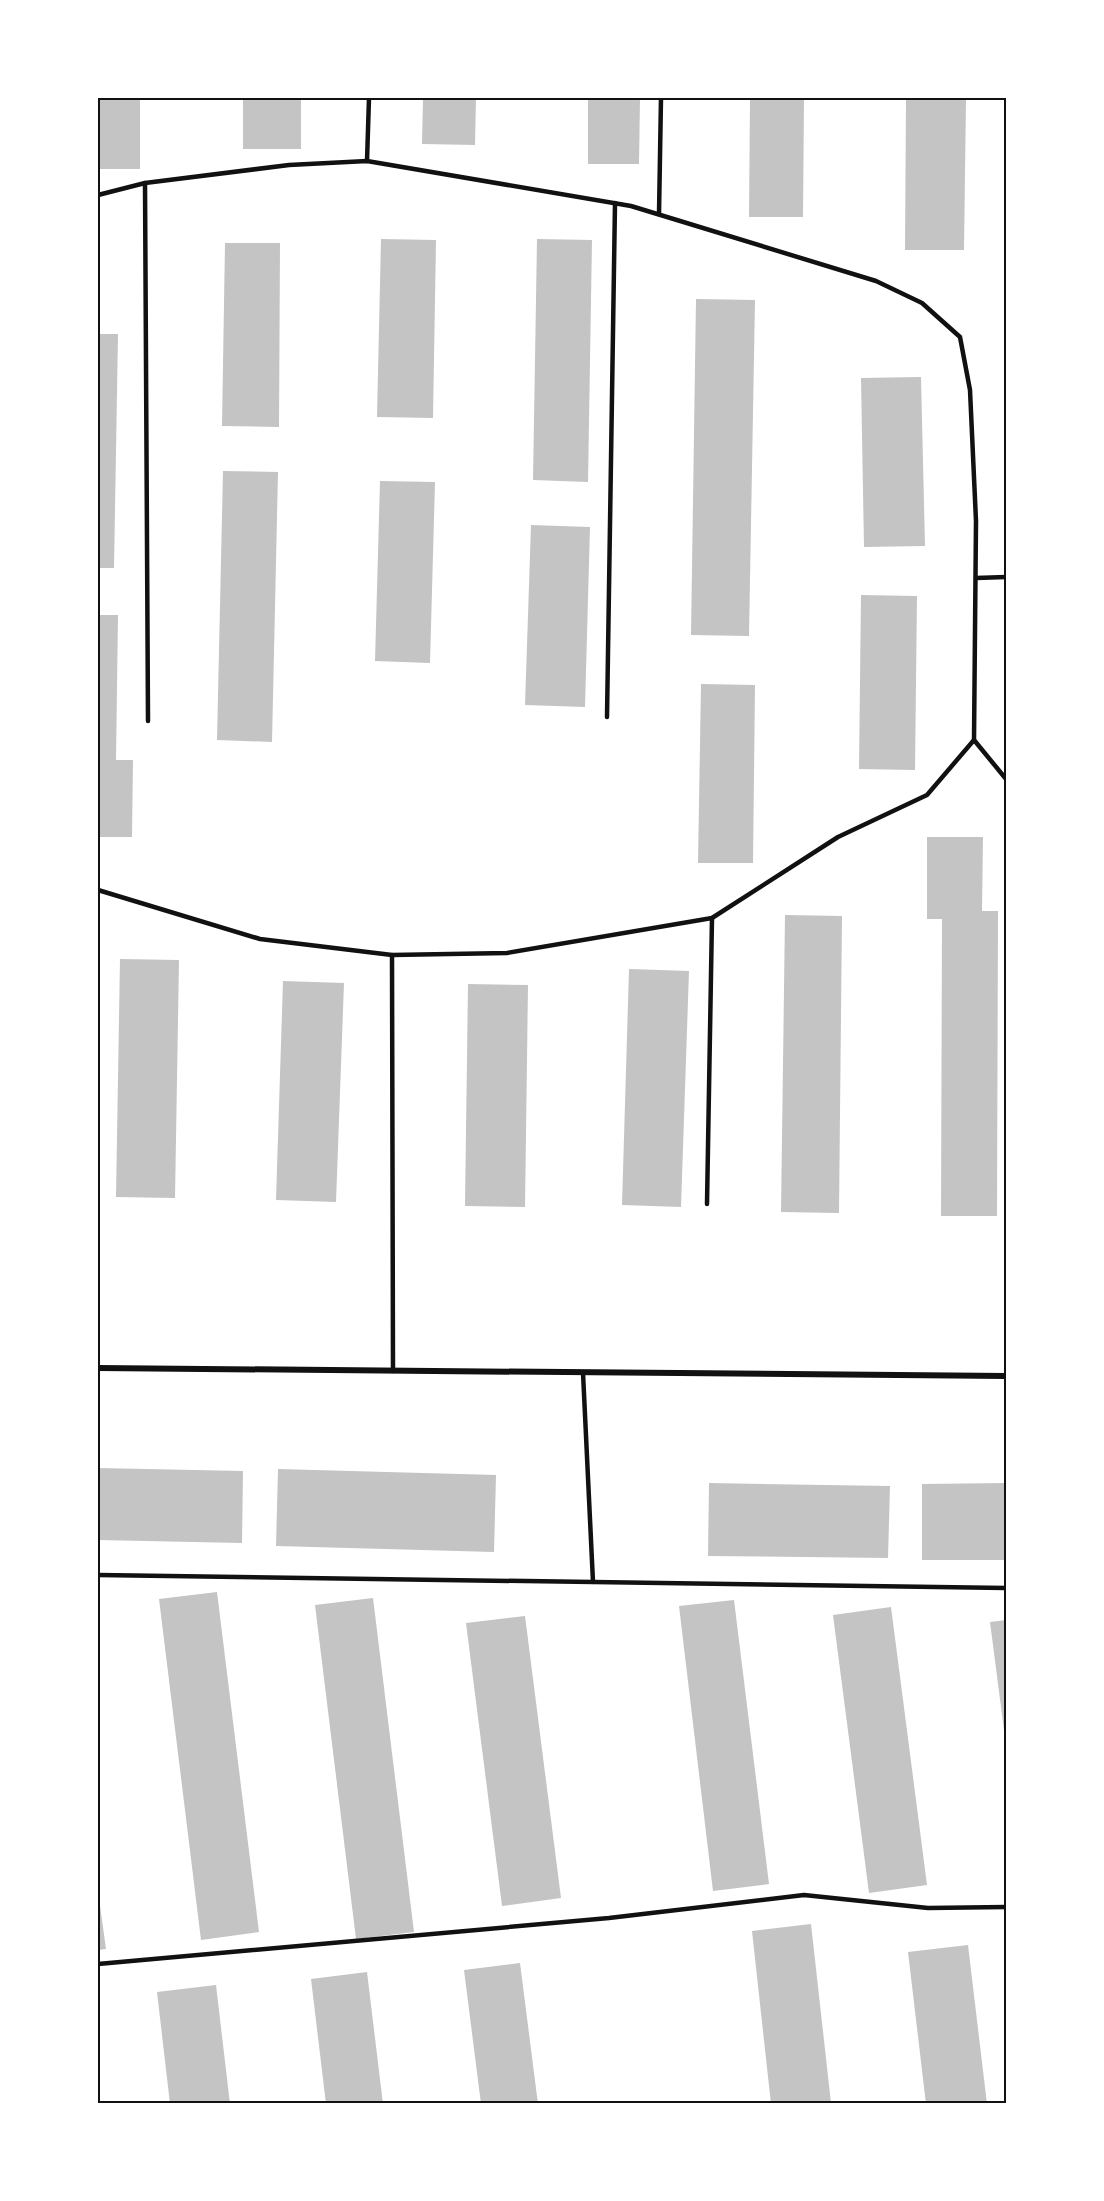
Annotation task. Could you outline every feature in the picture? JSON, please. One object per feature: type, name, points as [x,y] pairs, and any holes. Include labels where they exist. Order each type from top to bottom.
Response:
[{"type":"street","points":[[98,1368],[1006,1377]]},
{"type":"lane","points":[[367,161],[369,98]]},
{"type":"lane","points":[[659,214],[661,98]]},
{"type":"lane","points":[[98,195],[145,183],[289,165],[367,161],[615,203],[659,214],[876,281],[922,303],[960,337],[970,390],[976,521],[974,740],[927,795],[838,837],[712,918],[507,953],[392,956],[260,939],[98,890]]},
{"type":"lane","points":[[145,183],[148,721]]},
{"type":"lane","points":[[607,717],[615,203]]},
{"type":"lane","points":[[976,578],[1006,577]]},
{"type":"lane","points":[[974,740],[1006,779]]},
{"type":"lane","points":[[706,1204],[712,918]]},
{"type":"lane","points":[[392,956],[393,1371]]},
{"type":"lane","points":[[584,1372],[593,1582]]},
{"type":"lane","points":[[98,1575],[1006,1588]]},
{"type":"lane","points":[[98,1964],[609,1918],[804,1895],[928,1908],[1006,1907]]},
{"type":"building","points":[[98,98],[140,98],[140,169],[98,169]]},
{"type":"building","points":[[243,98],[301,98],[301,149],[243,149]]},
{"type":"building","points":[[423,98],[476,98],[475,145],[422,144]]},
{"type":"building","points":[[588,98],[640,98],[639,164],[588,164]]},
{"type":"building","points":[[750,98],[804,98],[803,217],[749,217]]},
{"type":"building","points":[[906,98],[966,98],[964,250],[905,250]]},
{"type":"building","points":[[381,239],[436,240],[433,418],[377,417]]},
{"type":"building","points":[[537,239],[592,240],[588,482],[533,480]]},
{"type":"building","points":[[225,243],[280,243],[279,427],[222,426]]},
{"type":"building","points":[[696,299],[755,300],[749,636],[691,635]]},
{"type":"building","points":[[98,334],[118,334],[114,568],[98,568]]},
{"type":"building","points":[[921,377],[925,546],[864,547],[861,378]]},
{"type":"building","points":[[223,471],[278,472],[272,742],[217,740]]},
{"type":"building","points":[[380,481],[435,482],[430,663],[375,661]]},
{"type":"building","points":[[531,525],[590,527],[585,707],[525,705]]},
{"type":"building","points":[[861,595],[917,596],[915,770],[859,769]]},
{"type":"building","points":[[98,615],[118,615],[116,760],[133,760],[132,837],[98,837]]},
{"type":"building","points":[[701,684],[755,685],[753,863],[698,863]]},
{"type":"building","points":[[927,837],[983,837],[982,911],[998,911],[997,1216],[941,1216],[942,919],[927,919]]},
{"type":"building","points":[[785,915],[842,916],[839,1213],[781,1212]]},
{"type":"building","points":[[120,959],[179,960],[175,1198],[116,1197]]},
{"type":"building","points":[[629,969],[689,971],[681,1207],[622,1205]]},
{"type":"building","points":[[283,981],[344,983],[336,1202],[276,1200]]},
{"type":"building","points":[[468,984],[528,985],[525,1207],[465,1206]]},
{"type":"building","points":[[98,1468],[243,1471],[242,1543],[98,1540]]},
{"type":"building","points":[[278,1469],[496,1475],[494,1552],[276,1546]]},
{"type":"building","points":[[709,1483],[890,1486],[888,1558],[708,1556]]},
{"type":"building","points":[[1006,1483],[1006,1560],[922,1560],[922,1484]]},
{"type":"building","points":[[217,1592],[259,1932],[201,1940],[159,1599]]},
{"type":"building","points":[[373,1598],[414,1932],[356,1939],[315,1605]]},
{"type":"building","points":[[734,1600],[769,1884],[713,1891],[679,1606]]},
{"type":"building","points":[[891,1607],[927,1885],[869,1893],[833,1615]]},
{"type":"building","points":[[525,1616],[561,1898],[502,1906],[466,1623]]},
{"type":"building","points":[[1006,1620],[1006,1738],[1005,1738],[990,1622]]},
{"type":"building","points":[[98,1891],[106,1949],[98,1950]]},
{"type":"building","points":[[811,1924],[831,2103],[771,2104],[752,1931]]},
{"type":"building","points":[[968,1945],[987,2104],[926,2104],[908,1952]]},
{"type":"building","points":[[520,1963],[538,2104],[481,2104],[464,1970]]},
{"type":"building","points":[[367,1972],[383,2104],[326,2104],[311,1979]]},
{"type":"building","points":[[216,1985],[230,2104],[170,2104],[157,1992]]}]
